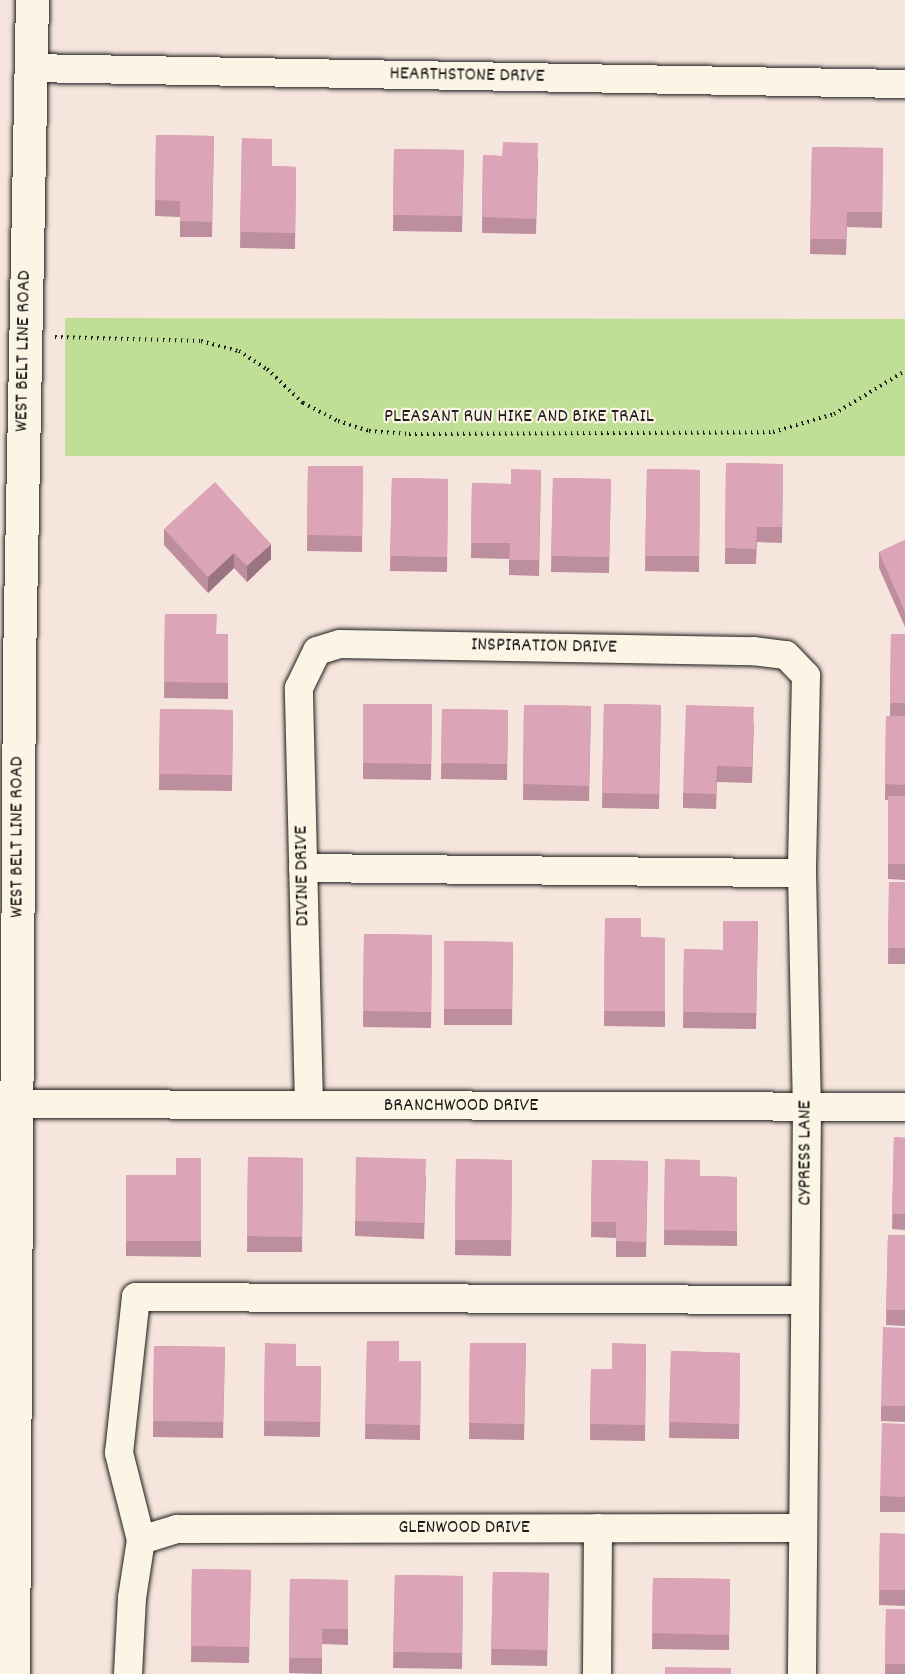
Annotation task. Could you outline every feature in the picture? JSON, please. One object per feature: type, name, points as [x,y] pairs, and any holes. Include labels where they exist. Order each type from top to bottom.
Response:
[{"type":"main road","name":"WEST BELT LINE ROAD","points":[[13,1674],[18,1104],[9,663],[24,336],[32,0]]},
{"type":"street","name":"HEARTHSTONE DRIVE","points":[[29,68],[905,84]]},
{"type":"street","name":"INSPIRATION DRIVE","points":[[317,651],[340,644],[753,651],[772,655]]},
{"type":"street","name":"DIVINE DRIVE","points":[[309,1105],[299,688],[317,651]]},
{"type":"street","name":"CYPRESS LANE","points":[[772,655],[786,655],[806,676],[802,873],[807,1107],[802,1674]]},
{"type":"street","points":[[303,868],[802,873]]},
{"type":"street","name":"BRANCHWOOD DRIVE","points":[[18,1104],[905,1107]]},
{"type":"street","points":[[128,1674],[140,1547],[119,1453],[136,1297],[805,1300]]},
{"type":"street","points":[[597,1674],[598,1528]]},
{"type":"street","name":"GLENWOOD DRIVE","points":[[140,1547],[177,1529],[803,1528]]},
{"type":"path","name":"PLEASANT RUN HIKE AND BIKE TRAIL","points":[[24,336],[201,341],[238,351],[267,369],[303,403],[338,421],[369,431],[409,434],[773,432],[834,414],[905,371]]},
{"type":"green space","points":[[65,318],[905,319],[905,456],[65,456]]},
{"type":"building","points":[[156,135],[214,136],[212,222],[180,221],[180,201],[155,200]]},
{"type":"building","points":[[242,138],[272,139],[272,166],[296,167],[295,233],[240,232]]},
{"type":"building","points":[[503,142],[538,143],[536,219],[482,217],[483,155],[502,156]]},
{"type":"building","points":[[812,147],[883,148],[882,212],[847,212],[846,239],[810,239]]},
{"type":"building","points":[[394,149],[464,150],[462,216],[393,215]]},
{"type":"building","points":[[726,463],[783,464],[782,527],[757,527],[756,549],[725,548]]},
{"type":"building","points":[[308,466],[363,466],[362,536],[307,535]]},
{"type":"building","points":[[511,469],[541,470],[539,560],[509,560],[510,543],[471,543],[472,483],[511,484]]},
{"type":"building","points":[[647,469],[700,470],[699,556],[645,556]]},
{"type":"building","points":[[392,478],[448,479],[447,557],[390,556]]},
{"type":"building","points":[[553,478],[611,479],[609,557],[551,556]]},
{"type":"building","points":[[215,482],[271,544],[247,566],[234,553],[208,577],[164,529]]},
{"type":"building","points":[[905,540],[905,612],[879,552]]},
{"type":"building","points":[[165,614],[217,614],[216,634],[228,634],[228,683],[164,682]]},
{"type":"building","points":[[891,634],[905,634],[905,703],[890,703]]},
{"type":"building","points":[[363,704],[432,704],[431,764],[363,763]]},
{"type":"building","points":[[604,704],[661,705],[659,794],[602,793]]},
{"type":"building","points":[[524,705],[591,706],[589,786],[523,784]]},
{"type":"building","points":[[686,705],[754,707],[752,767],[717,766],[716,794],[683,793]]},
{"type":"building","points":[[160,709],[233,710],[232,775],[159,774]]},
{"type":"building","points":[[442,709],[508,710],[507,764],[441,763]]},
{"type":"building","points":[[886,716],[905,716],[905,785],[885,784]]},
{"type":"building","points":[[888,796],[905,796],[905,864],[888,864]]},
{"type":"building","points":[[889,882],[905,882],[905,948],[888,948]]},
{"type":"building","points":[[605,918],[641,918],[641,937],[665,938],[665,1011],[604,1011]]},
{"type":"building","points":[[723,921],[758,921],[756,1013],[683,1012],[684,949],[723,950]]},
{"type":"building","points":[[364,934],[432,935],[431,1012],[363,1011]]},
{"type":"building","points":[[444,941],[513,942],[512,1009],[444,1009]]},
{"type":"building","points":[[894,1137],[905,1138],[905,1214],[892,1214]]},
{"type":"building","points":[[248,1157],[303,1158],[302,1237],[247,1236]]},
{"type":"building","points":[[356,1157],[426,1159],[424,1223],[355,1221]]},
{"type":"building","points":[[176,1158],[201,1158],[201,1241],[126,1241],[126,1175],[176,1175]]},
{"type":"building","points":[[456,1159],[512,1160],[511,1240],[455,1240]]},
{"type":"building","points":[[665,1159],[700,1160],[700,1176],[737,1177],[737,1231],[664,1230]]},
{"type":"building","points":[[592,1160],[648,1161],[646,1242],[616,1241],[616,1222],[591,1222]]},
{"type":"building","points":[[888,1235],[905,1235],[905,1310],[886,1310]]},
{"type":"building","points":[[883,1327],[905,1328],[905,1406],[881,1406]]},
{"type":"building","points":[[367,1341],[399,1341],[399,1361],[421,1361],[420,1425],[365,1424]]},
{"type":"building","points":[[265,1343],[296,1344],[296,1366],[321,1366],[320,1422],[264,1421]]},
{"type":"building","points":[[470,1343],[526,1343],[524,1424],[469,1423]]},
{"type":"building","points":[[612,1343],[646,1344],[645,1425],[590,1424],[591,1369],[612,1369]]},
{"type":"building","points":[[154,1346],[225,1347],[223,1422],[153,1421]]},
{"type":"building","points":[[671,1351],[740,1353],[739,1424],[669,1422]]},
{"type":"building","points":[[882,1423],[905,1424],[905,1497],[880,1496]]},
{"type":"building","points":[[880,1533],[905,1534],[905,1590],[879,1590]]},
{"type":"building","points":[[192,1569],[251,1570],[249,1647],[191,1646]]},
{"type":"building","points":[[493,1572],[549,1573],[547,1650],[491,1649]]},
{"type":"building","points":[[395,1575],[463,1576],[462,1653],[393,1652]]},
{"type":"building","points":[[653,1578],[730,1579],[729,1635],[652,1633]]},
{"type":"building","points":[[290,1579],[348,1580],[348,1629],[322,1629],[322,1658],[289,1658]]},
{"type":"building","points":[[886,1609],[905,1609],[905,1664],[885,1664]]},
{"type":"building","points":[[665,1667],[731,1668],[731,1674],[665,1674]]}]
